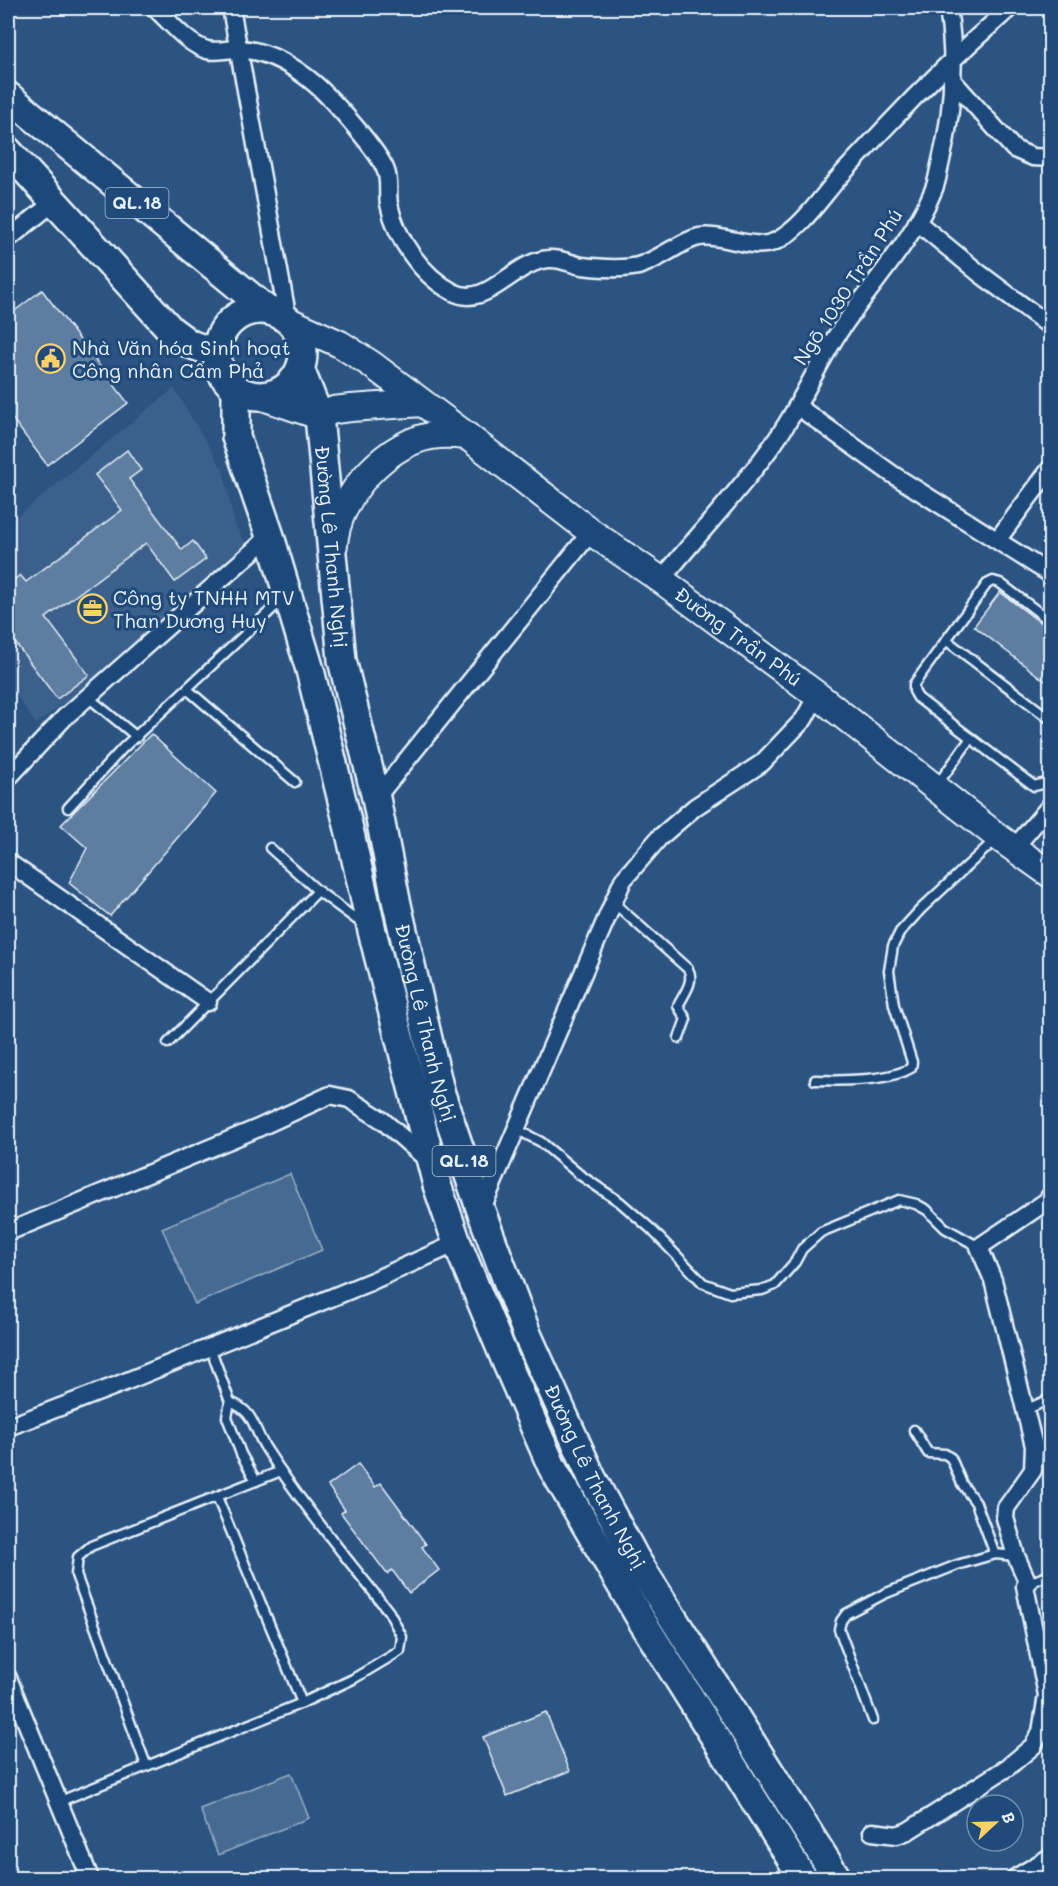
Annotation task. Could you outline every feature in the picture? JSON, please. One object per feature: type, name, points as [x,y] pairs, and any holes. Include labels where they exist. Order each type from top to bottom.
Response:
[{"type":"highway","name":"QL.18","points":[[8,96],[282,317]]},
{"type":"highway","name":"QL.18","points":[[8,151],[171,330],[190,344],[217,354]]},
{"type":"highway","points":[[254,309],[282,317],[298,333],[302,344],[303,357],[300,369],[293,380],[284,389],[272,394],[248,392],[226,379],[217,354],[218,342],[231,320],[254,309]]},
{"type":"highway","name":"Đường Lê Thanh Nghị","points":[[300,369],[319,416],[342,660],[376,798],[396,900],[440,1091],[481,1211],[527,1334],[597,1488],[635,1558],[837,1878]]},
{"type":"highway","name":"Đường Lê Thanh Nghị","points":[[248,392],[236,437],[270,536],[310,670],[372,931],[437,1185],[457,1243],[552,1467],[642,1621],[803,1878]]},
{"type":"main road","name":"Đường Trần Phú","points":[[282,317],[340,344],[371,364],[591,532],[817,695],[935,788],[1050,874]]},
{"type":"main road","points":[[248,392],[319,416],[334,410],[422,403]]},
{"type":"main road","points":[[332,573],[334,538],[342,513],[360,483],[379,462],[417,440],[438,435],[467,436]]},
{"type":"street","points":[[155,8],[192,42],[207,50],[225,51],[239,48],[264,54],[298,69],[327,94],[376,154],[387,172],[388,202],[392,216],[404,242],[424,271],[455,294],[473,297],[488,292],[530,263],[549,259],[563,260],[580,266],[611,268],[636,266],[655,260],[699,237],[763,244],[775,242],[808,214],[886,126],[1010,8]]},
{"type":"street","points":[[231,8],[282,317]]},
{"type":"street","name":"Ngõ 1030 Trần Phú","points":[[660,580],[769,450],[835,338],[916,222],[934,191],[947,140],[952,80],[953,60],[948,8]]},
{"type":"street","points":[[952,80],[1014,149],[1033,157],[1050,158]]},
{"type":"street","points":[[8,239],[54,202]]},
{"type":"street","points":[[916,222],[1050,326]]},
{"type":"street","points":[[797,406],[892,474],[1050,573]]},
{"type":"street","points":[[998,539],[1050,469]]},
{"type":"street","points":[[376,798],[591,532]]},
{"type":"street","points":[[8,778],[65,717],[270,536]]},
{"type":"street","points":[[481,1211],[623,880],[659,838],[695,807],[762,763],[804,719],[817,695]]},
{"type":"street","points":[[1007,842],[1050,806]]},
{"type":"street","points":[[8,862],[208,1002]]},
{"type":"street","points":[[8,1232],[256,1129],[330,1095],[349,1099],[382,1120],[433,1164]]},
{"type":"street","points":[[872,1832],[897,1835],[908,1831],[1008,1767],[1033,1746],[1041,1731],[1048,1705],[1025,1586],[1028,1582],[1016,1556],[1005,1518],[1006,1508],[1033,1470],[1034,1446],[993,1280],[980,1246],[1047,1201],[1050,1196]]},
{"type":"street","points":[[8,1427],[372,1281],[457,1243]]},
{"type":"street","points":[[8,1678],[90,1878]]},
{"type":"street","points":[[1015,1878],[1050,1857]]},
{"type":"lane","points":[[1050,621],[1000,583],[993,581],[987,584],[914,684],[914,691],[918,698],[1034,786],[1046,783],[1050,779]]},
{"type":"lane","points":[[68,808],[123,748],[287,594]]},
{"type":"lane","points":[[946,640],[1050,719]]},
{"type":"lane","points":[[187,689],[295,782]]},
{"type":"lane","points":[[88,697],[137,737]]},
{"type":"lane","points":[[935,788],[971,738]]},
{"type":"lane","points":[[815,1080],[874,1078],[911,1068],[912,1062],[894,1005],[889,971],[893,946],[900,932],[921,909],[1007,842]]},
{"type":"lane","points":[[270,848],[318,891],[372,931]]},
{"type":"lane","points":[[168,1043],[318,891]]},
{"type":"lane","points":[[614,903],[691,974],[691,980],[678,1006],[686,1019],[679,1038]]},
{"type":"lane","points":[[516,1129],[541,1142],[580,1175],[620,1202],[651,1229],[702,1283],[730,1293],[762,1290],[774,1285],[795,1262],[802,1249],[821,1232],[898,1200],[916,1204],[927,1210],[945,1228],[980,1246]]},
{"type":"lane","points":[[210,1347],[230,1402],[227,1417],[241,1454],[256,1481]]},
{"type":"lane","points":[[1025,1410],[1050,1399]]},
{"type":"lane","points":[[58,1802],[302,1703],[353,1679],[400,1650],[402,1638],[389,1612],[281,1471],[242,1407],[230,1402]]},
{"type":"lane","points":[[914,1430],[928,1453],[945,1454],[951,1458],[962,1484],[976,1503],[994,1554]]},
{"type":"lane","points":[[146,1765],[76,1575],[78,1557],[91,1546],[281,1471]]},
{"type":"lane","points":[[217,1497],[302,1703]]},
{"type":"lane","points":[[873,1720],[839,1629],[846,1614],[884,1594],[957,1565],[994,1554],[1016,1556]]},
{"type":"lane","points":[[1028,1582],[1050,1575]]},
{"type":"shaded area","name":"Công ty TNHH MTV Than Dương Huy","points":[[174,388],[223,470],[235,525],[247,545],[105,673],[36,724],[8,684],[8,524]]},
{"type":"shaded area","points":[[290,1174],[322,1250],[195,1304],[162,1228]]},
{"type":"shaded area","points":[[291,1773],[309,1818],[218,1855],[200,1809]]},
{"type":"building","name":"Nhà Văn hóa Sinh hoạt Công nhân Cẩm Phả","points":[[42,290],[128,403],[47,465],[8,413],[8,316]]},
{"type":"building","points":[[127,450],[141,470],[129,479],[182,550],[193,541],[206,559],[175,582],[146,543],[46,618],[89,675],[57,699],[8,633],[8,585],[20,575],[26,582],[122,510],[95,475]]},
{"type":"building","points":[[1000,592],[1050,630],[1050,685],[974,626]]},
{"type":"building","points":[[151,734],[216,793],[110,916],[69,883],[87,848],[61,825]]},
{"type":"building","points":[[358,1464],[375,1487],[381,1483],[426,1544],[422,1547],[439,1570],[409,1593],[392,1570],[387,1574],[341,1513],[345,1510],[328,1486]]},
{"type":"building","points":[[546,1712],[570,1771],[507,1796],[483,1737]]},
{"type":"place","name":"Nhà Văn hóa Sinh hoạt Công nhân Cẩm Phả","points":[[51,359]]},
{"type":"place","name":"Công ty TNHH MTV Than Dương Huy","points":[[92,609]]}]
